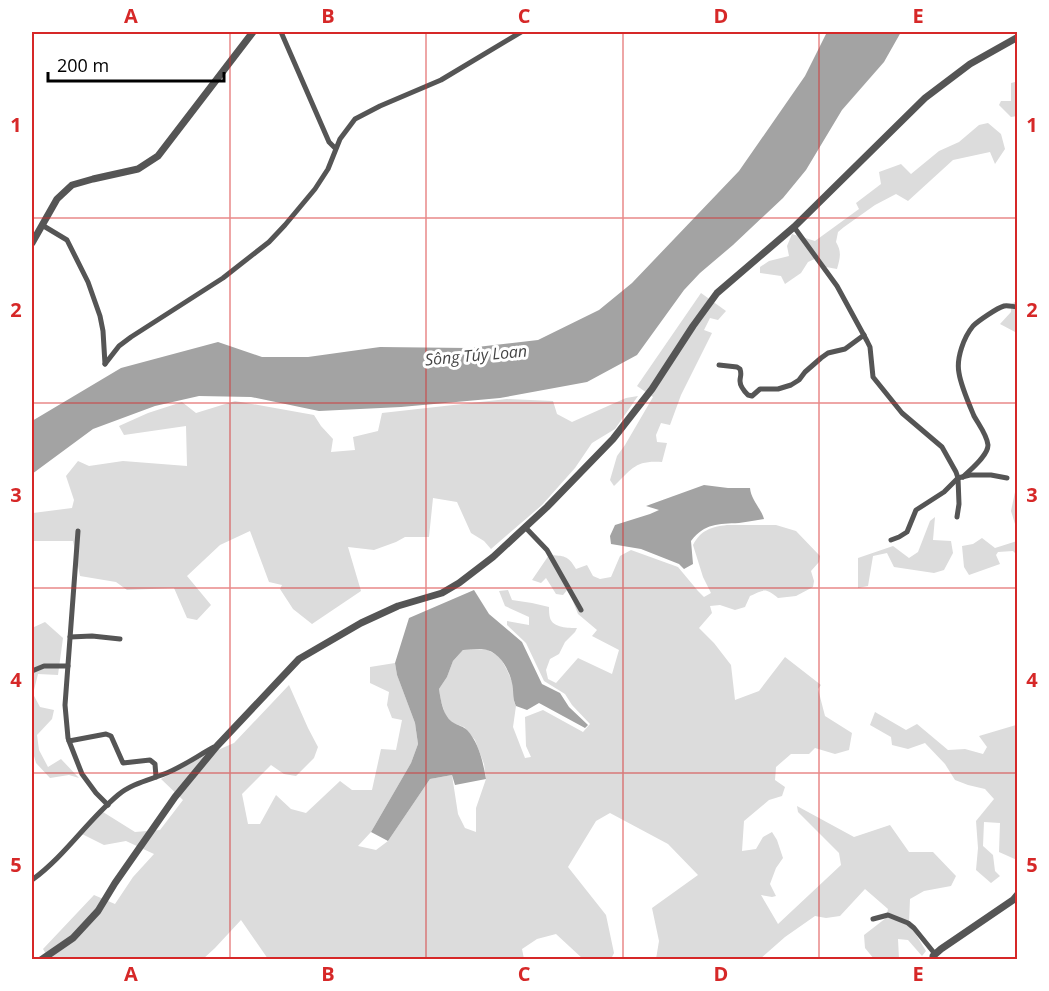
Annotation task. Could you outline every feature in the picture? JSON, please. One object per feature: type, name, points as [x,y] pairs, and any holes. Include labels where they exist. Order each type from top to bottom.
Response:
[{"type":"street","points":[[32,243],[57,199],[72,186],[138,169],[158,156],[253,32]]},
{"type":"street","points":[[281,32],[329,142],[335,148]]},
{"type":"street","points":[[42,225],[67,240],[88,282],[100,316],[105,363],[114,351],[131,337],[223,278],[269,242],[315,189],[328,170],[340,139],[355,119],[441,80],[521,32]]},
{"type":"street","points":[[41,960],[73,938],[98,911],[176,796],[217,746],[299,660],[361,623],[398,606],[442,593],[494,557],[585,470],[613,439],[652,389],[711,300],[725,286],[794,227],[926,98],[970,64],[1017,37]]},
{"type":"street","points":[[794,227],[837,286],[864,335],[870,347],[873,377],[902,414],[942,447],[960,478],[957,517]]},
{"type":"street","points":[[891,540],[907,532],[916,510],[944,492],[976,465],[987,451],[988,444],[967,400],[958,371],[961,351],[966,334],[978,321],[1004,306],[1017,307]]},
{"type":"street","points":[[719,365],[740,369],[742,375],[740,384],[748,395],[752,396],[760,389],[778,389],[791,385],[799,380],[821,357],[845,349],[864,335]]},
{"type":"street","points":[[960,478],[970,475],[1007,478]]},
{"type":"street","points":[[525,527],[547,550],[581,610]]},
{"type":"street","points":[[78,531],[65,705],[69,741],[82,774],[108,805]]},
{"type":"street","points":[[70,637],[92,636],[120,639]]},
{"type":"street","points":[[32,671],[44,666],[68,666]]},
{"type":"street","points":[[69,741],[105,734],[111,736],[123,763],[150,760],[155,764],[156,777]]},
{"type":"street","points":[[32,880],[120,793],[171,771],[217,746]]},
{"type":"street","points":[[925,960],[934,957],[940,949],[1013,900],[1017,894]]},
{"type":"street","points":[[873,919],[888,915],[908,923],[934,957]]},
{"type":"shaded area","points":[[1015,82],[1017,85],[1017,116],[1011,117],[999,105],[1001,101],[1011,101],[1011,83]]},
{"type":"shaded area","points":[[988,123],[1001,134],[1005,149],[995,164],[990,152],[953,160],[908,201],[896,194],[875,205],[838,232],[836,242],[840,255],[837,269],[826,267],[819,257],[808,262],[801,273],[785,284],[781,276],[760,273],[760,267],[769,261],[789,256],[787,246],[792,234],[815,241],[859,209],[856,203],[881,184],[879,172],[901,164],[911,174],[939,151],[959,142],[979,125]]},
{"type":"shaded area","points":[[701,293],[726,311],[718,320],[710,318],[704,330],[712,333],[681,395],[670,425],[661,423],[656,435],[657,442],[667,443],[662,462],[640,464],[630,470],[614,486],[610,480],[617,456],[653,397],[637,386]]},
{"type":"shaded area","points":[[1017,301],[1017,333],[1000,324],[1011,312],[1011,304]]},
{"type":"shaded area","points":[[638,396],[615,429],[592,443],[575,468],[542,505],[491,549],[484,541],[471,533],[457,502],[433,498],[429,537],[405,537],[374,550],[348,547],[361,591],[312,624],[293,609],[280,589],[282,585],[269,582],[250,531],[220,545],[187,576],[211,605],[197,620],[187,618],[174,588],[127,590],[116,582],[80,576],[73,541],[34,541],[33,513],[72,508],[74,500],[66,476],[78,461],[89,466],[123,461],[187,466],[186,426],[124,435],[119,426],[148,413],[182,402],[196,413],[235,401],[314,415],[333,439],[331,452],[355,450],[353,437],[378,431],[382,413],[507,399],[553,401],[557,414],[572,422],[626,398]]},
{"type":"shaded area","points":[[1017,491],[1017,522],[1015,524],[1011,511]]},
{"type":"shaded area","points":[[935,517],[933,540],[951,541],[953,553],[944,570],[934,573],[894,567],[887,553],[873,556],[868,586],[858,588],[858,558],[893,546],[909,558],[918,552],[930,521]]},
{"type":"shaded area","points":[[727,525],[776,525],[796,531],[820,556],[819,562],[811,571],[813,587],[796,596],[778,598],[767,591],[762,591],[750,596],[745,607],[735,610],[720,605],[710,606],[712,613],[699,628],[731,665],[735,700],[759,691],[785,657],[821,685],[818,689],[825,716],[852,733],[849,750],[835,754],[815,748],[809,754],[791,754],[776,767],[775,780],[785,787],[782,796],[769,800],[744,821],[742,851],[756,849],[763,837],[772,832],[783,858],[770,884],[776,896],[761,895],[778,924],[841,865],[839,853],[798,812],[797,806],[854,837],[890,825],[909,852],[933,852],[956,876],[951,886],[924,891],[910,899],[909,923],[926,951],[922,956],[908,940],[898,939],[899,959],[874,959],[865,948],[864,935],[886,918],[888,909],[865,889],[840,916],[826,918],[815,916],[785,937],[760,959],[656,959],[659,941],[652,908],[698,875],[668,844],[610,813],[596,821],[568,867],[606,915],[614,953],[611,959],[583,959],[556,934],[537,939],[522,949],[524,959],[268,959],[241,920],[203,959],[49,959],[43,949],[94,895],[115,904],[133,877],[154,854],[126,841],[104,845],[82,834],[103,812],[135,832],[160,830],[183,800],[161,779],[234,743],[289,685],[318,747],[314,758],[296,776],[284,774],[271,765],[242,794],[248,824],[260,824],[276,795],[291,809],[306,813],[340,781],[352,790],[372,790],[381,749],[396,750],[402,720],[392,718],[387,705],[389,692],[370,683],[370,667],[395,663],[397,675],[415,723],[418,744],[411,763],[371,832],[358,846],[376,850],[388,841],[430,779],[452,775],[458,814],[465,828],[476,832],[476,808],[486,779],[484,764],[475,740],[464,727],[453,723],[446,717],[439,689],[453,661],[463,650],[486,649],[500,657],[513,684],[516,706],[513,727],[525,758],[531,757],[526,746],[525,717],[543,710],[583,732],[590,724],[565,694],[544,681],[526,643],[507,625],[507,621],[529,625],[529,617],[505,606],[499,591],[508,590],[512,600],[549,607],[550,618],[554,624],[577,628],[565,642],[559,654],[550,659],[546,670],[548,679],[556,683],[578,658],[612,674],[619,650],[592,636],[597,630],[578,614],[568,589],[563,595],[556,594],[546,578],[541,583],[532,580],[549,555],[565,557],[576,569],[587,565],[593,576],[600,579],[611,577],[620,556],[631,550],[678,567],[704,597],[711,593],[703,577],[693,545],[707,530]]},
{"type":"shaded area","points":[[982,538],[995,548],[1017,541],[1017,555],[1013,551],[998,552],[996,555],[1000,564],[969,575],[964,567],[962,546],[973,544]]},
{"type":"shaded area","points":[[45,622],[63,638],[58,675],[38,674],[33,694],[40,707],[54,710],[52,719],[37,735],[39,750],[48,767],[61,759],[79,778],[69,775],[50,778],[36,763],[32,749],[32,628]]},
{"type":"shaded area","points":[[875,712],[906,730],[917,724],[948,750],[965,749],[983,754],[987,747],[979,736],[1016,725],[1018,728],[1017,860],[999,852],[1000,823],[984,822],[983,846],[993,855],[995,871],[1000,876],[991,883],[976,870],[978,848],[976,821],[994,799],[985,789],[955,780],[945,764],[925,743],[908,749],[892,745],[891,737],[870,725]]},
{"type":"water","name":"Sông Túy Loan","points":[[827,32],[901,32],[884,62],[842,110],[806,170],[783,198],[684,290],[637,355],[587,382],[500,398],[401,407],[319,411],[251,397],[199,396],[155,406],[93,429],[32,474],[32,421],[121,368],[218,342],[262,357],[308,357],[380,347],[468,348],[538,340],[599,310],[632,283],[739,171],[805,76]]},
{"type":"water","points":[[704,485],[750,488],[764,519],[718,524],[701,531],[691,541],[693,564],[684,569],[679,564],[641,549],[611,544],[610,536],[615,525],[659,510],[646,506]]},
{"type":"water","points":[[474,590],[489,614],[522,642],[542,684],[560,693],[569,707],[588,725],[585,728],[539,703],[527,710],[516,706],[511,678],[500,659],[487,650],[463,650],[453,661],[439,689],[447,717],[465,729],[475,741],[486,779],[455,785],[452,775],[430,779],[388,841],[371,832],[411,763],[418,744],[415,723],[397,675],[395,663],[409,618]]}]
